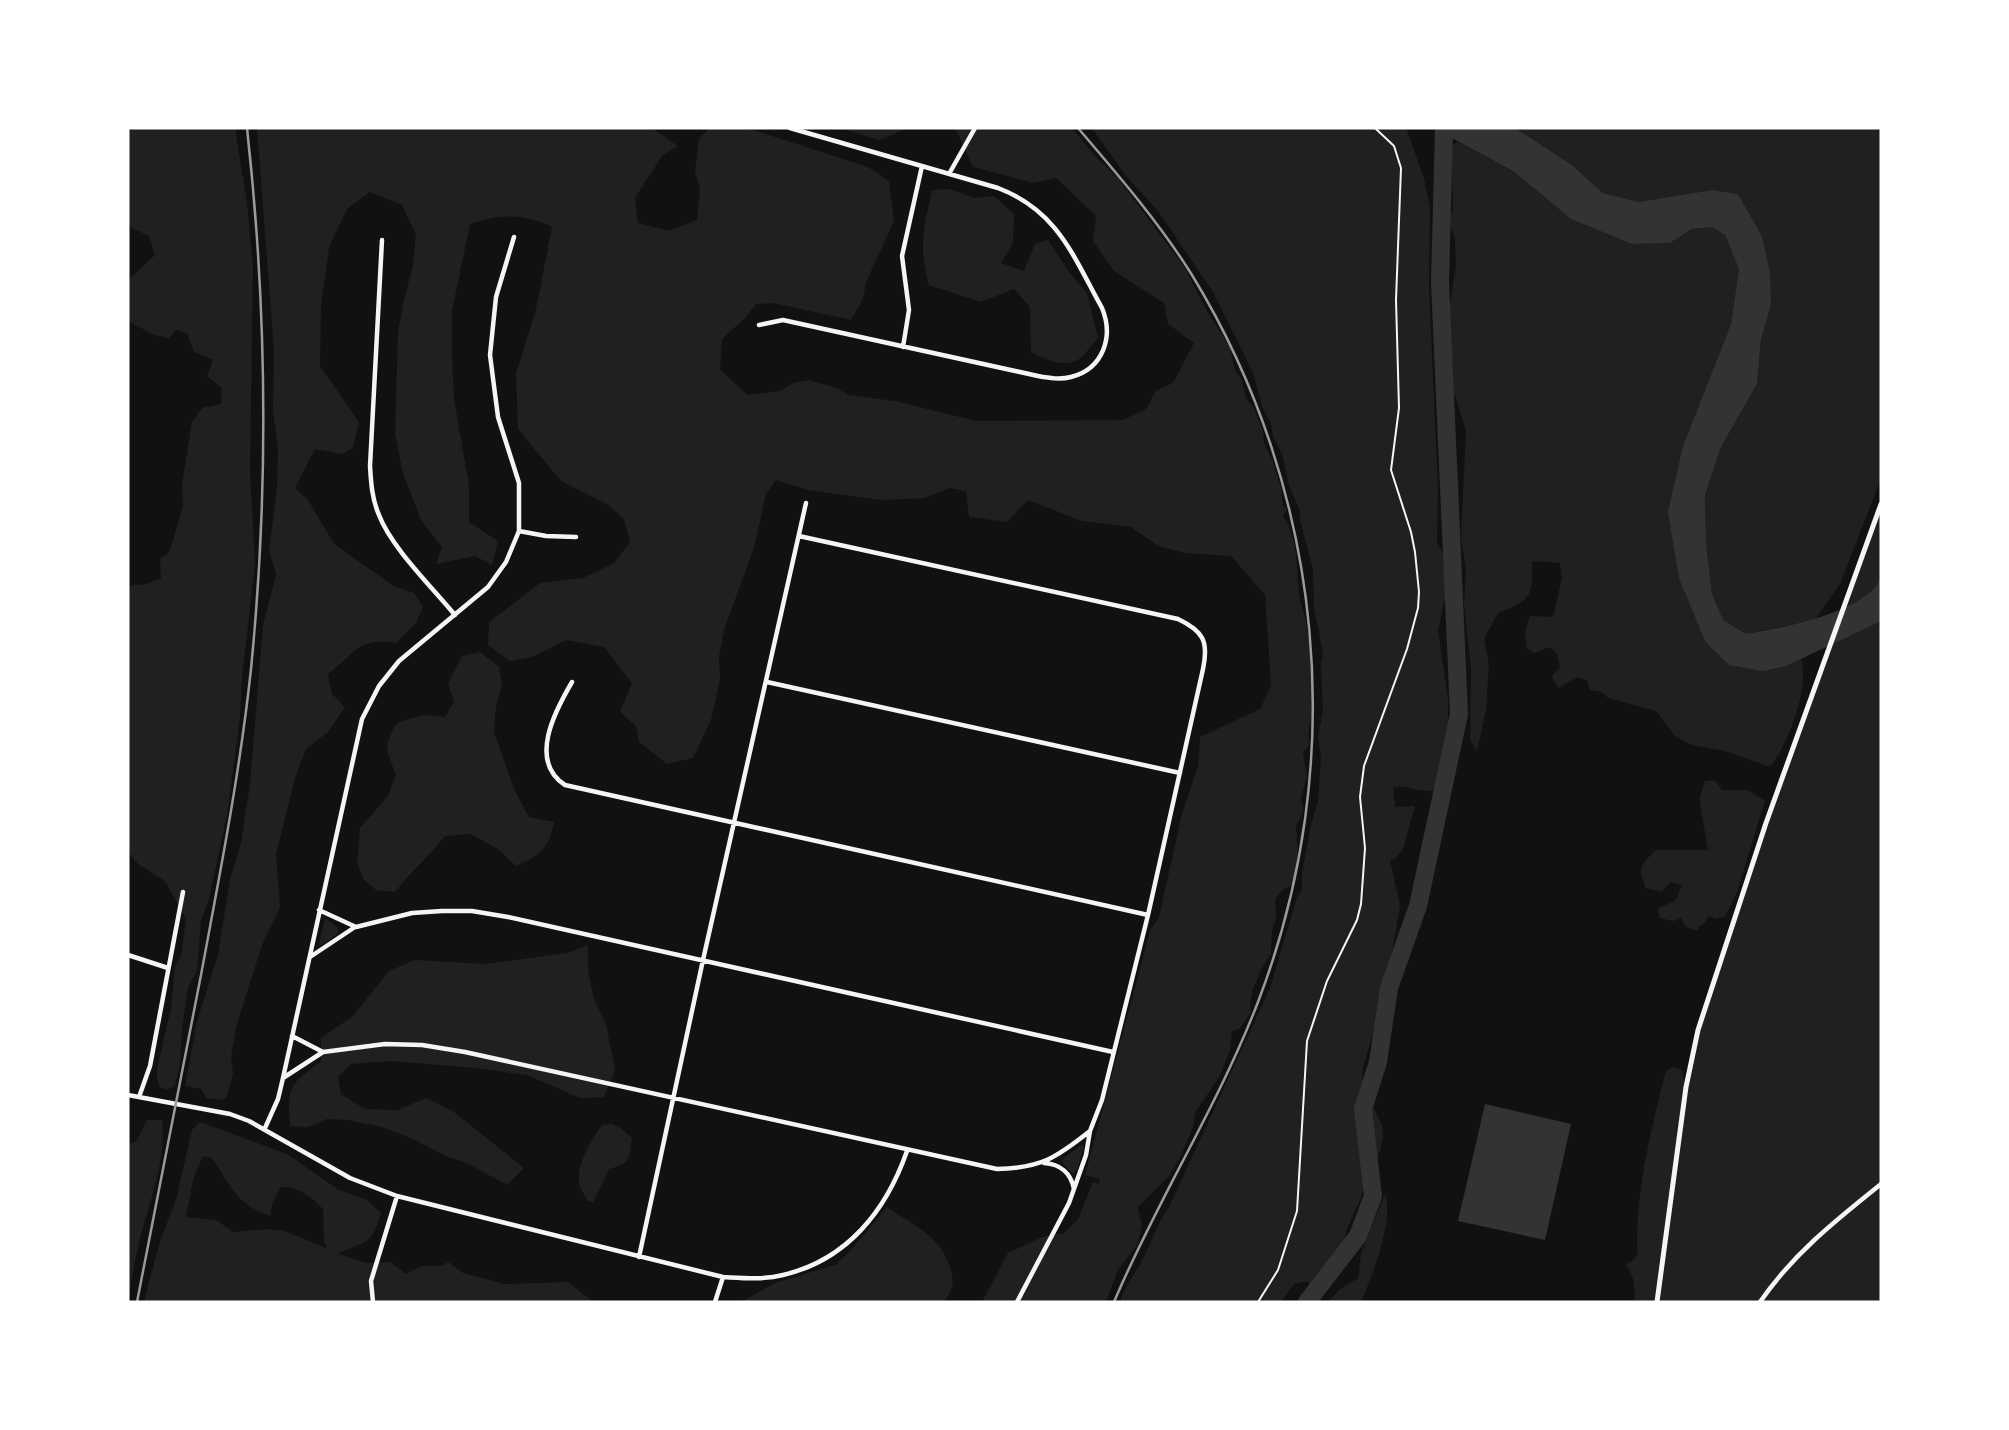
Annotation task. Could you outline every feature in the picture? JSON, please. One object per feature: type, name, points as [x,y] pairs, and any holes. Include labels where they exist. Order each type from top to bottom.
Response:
[{"type":"street","points":[[759,325],[783,320],[1056,378],[1077,375],[1097,361],[1108,339],[1105,316],[1055,227],[1038,209],[1012,193],[790,128]]},
{"type":"street","points":[[949,174],[975,128]]},
{"type":"street","points":[[902,347],[909,310],[902,257],[922,166]]},
{"type":"street","points":[[265,1128],[278,1099],[358,733],[368,705],[399,661],[482,593],[498,575],[519,531],[519,483],[498,417],[491,355],[496,297],[514,237]]},
{"type":"street","points":[[382,240],[371,489],[378,513],[390,536],[454,615]]},
{"type":"street","points":[[639,1256],[806,503]]},
{"type":"street","points":[[1657,1302],[1686,1087],[1698,1030],[1770,813],[1881,504]]},
{"type":"street","points":[[519,531],[546,536],[576,537]]},
{"type":"street","points":[[799,536],[1178,619],[1198,630],[1203,639],[1206,655],[1148,915],[1086,1154],[1063,1217],[1017,1302]]},
{"type":"street","points":[[572,682],[555,709],[546,752],[546,763],[550,772],[565,785],[1148,915]]},
{"type":"street","points":[[767,682],[1180,773]]},
{"type":"street","points":[[139,1097],[150,1066],[183,892]]},
{"type":"street","points":[[319,911],[356,927]]},
{"type":"street","points":[[309,958],[356,927],[412,913],[472,911],[1113,1052]]},
{"type":"street","points":[[128,955],[168,968]]},
{"type":"street","points":[[292,1035],[323,1052]]},
{"type":"street","points":[[283,1078],[323,1052],[385,1044],[422,1045],[465,1052],[997,1169],[1044,1163],[1061,1154],[1090,1131]]},
{"type":"street","points":[[128,1095],[230,1114],[265,1128],[340,1173],[397,1196],[723,1277],[758,1279],[782,1276],[836,1253],[860,1231],[884,1202],[897,1181],[907,1151]]},
{"type":"street","points":[[1044,1163],[1055,1164],[1065,1171],[1073,1182],[1074,1189]]},
{"type":"street","points":[[1760,1302],[1811,1240],[1881,1184]]},
{"type":"street","points":[[373,1302],[371,1281],[397,1196]]},
{"type":"street","points":[[715,1302],[723,1277]]},
{"type":"path","points":[[1258,1302],[1278,1270],[1295,1220],[1303,1144],[1303,1075],[1307,1041],[1327,981],[1357,920],[1361,904],[1364,848],[1360,797],[1364,766],[1407,649],[1418,608],[1415,552],[1391,470],[1399,408],[1396,300],[1401,168],[1394,146],[1375,128]]},
{"type":"shaded area","points":[[138,128],[235,128],[247,203],[253,266],[250,472],[255,564],[240,718],[227,815],[209,899],[201,921],[197,970],[188,988],[180,1065],[175,1086],[167,1090],[160,1087],[157,1069],[171,1008],[175,966],[181,956],[186,919],[165,881],[138,864],[128,852],[128,586],[147,584],[161,578],[160,559],[169,553],[183,506],[182,484],[192,422],[202,408],[221,404],[222,388],[207,376],[213,360],[194,352],[187,333],[176,330],[169,338],[154,335],[128,321],[128,280],[155,255],[149,236],[130,227],[128,223],[128,131]]},
{"type":"shaded area","points":[[257,128],[652,128],[678,146],[662,156],[635,198],[638,223],[669,231],[697,220],[700,188],[695,172],[699,139],[709,128],[747,128],[868,167],[889,181],[894,221],[867,280],[862,301],[851,320],[773,303],[756,304],[722,339],[720,369],[747,395],[780,391],[793,383],[809,380],[837,388],[848,395],[895,401],[976,421],[1123,420],[1146,409],[1156,391],[1173,383],[1194,343],[1168,324],[1164,303],[1114,271],[1093,241],[1096,216],[1056,178],[1034,183],[973,167],[956,130],[950,128],[1072,128],[1117,177],[1185,268],[1208,313],[1230,347],[1235,371],[1241,378],[1247,400],[1253,406],[1263,431],[1264,443],[1281,488],[1283,506],[1287,509],[1283,516],[1292,534],[1300,597],[1306,621],[1313,702],[1309,745],[1303,753],[1307,776],[1301,798],[1301,817],[1296,825],[1298,855],[1292,885],[1282,890],[1275,900],[1276,919],[1272,930],[1271,954],[1253,988],[1251,1013],[1239,1029],[1232,1031],[1230,1050],[1220,1076],[1196,1111],[1193,1127],[1180,1158],[1169,1176],[1138,1207],[1142,1225],[1137,1245],[1118,1270],[1106,1302],[982,1302],[1008,1253],[1042,1237],[1064,1233],[1078,1219],[1093,1182],[1099,1184],[1100,1179],[1085,1175],[1150,931],[1159,917],[1182,814],[1198,766],[1200,737],[1260,709],[1271,686],[1265,595],[1231,556],[1185,553],[1158,546],[1131,527],[1082,521],[1028,500],[1007,522],[969,517],[966,491],[949,488],[925,498],[881,500],[808,490],[776,480],[766,494],[754,548],[725,627],[719,656],[720,678],[711,720],[693,758],[667,764],[639,742],[636,726],[620,712],[632,683],[604,647],[566,640],[532,657],[510,661],[488,645],[489,622],[540,583],[583,578],[614,563],[630,542],[624,519],[607,504],[561,481],[518,429],[516,374],[536,309],[552,227],[532,219],[512,216],[470,224],[452,311],[454,399],[469,485],[469,522],[498,541],[492,565],[475,556],[436,564],[442,547],[421,520],[403,473],[395,434],[398,333],[413,265],[416,234],[402,205],[370,192],[347,209],[329,247],[321,307],[320,366],[359,422],[353,448],[342,454],[315,449],[295,488],[308,500],[334,544],[394,586],[414,593],[423,607],[416,623],[396,643],[365,644],[328,674],[332,694],[345,707],[328,732],[306,749],[295,778],[276,854],[280,908],[262,945],[237,1024],[231,1057],[233,1073],[227,1097],[222,1100],[206,1098],[201,1089],[185,1086],[197,1021],[218,955],[230,879],[241,843],[250,784],[263,625],[276,575],[269,550],[277,489],[278,449],[273,412],[274,351]]},
{"type":"shaded area","points":[[840,128],[908,128],[879,140]]},
{"type":"shaded area","points":[[1092,128],[1406,128],[1424,178],[1430,208],[1429,287],[1438,488],[1437,543],[1445,556],[1449,577],[1438,631],[1448,698],[1446,764],[1438,789],[1424,791],[1393,787],[1395,807],[1415,806],[1403,849],[1395,859],[1390,860],[1400,906],[1386,988],[1363,1068],[1362,1085],[1382,1125],[1380,1151],[1347,1229],[1342,1250],[1311,1289],[1308,1281],[1294,1284],[1281,1302],[1120,1302],[1169,1207],[1270,988],[1297,897],[1302,891],[1302,873],[1318,801],[1321,757],[1318,736],[1323,711],[1323,653],[1314,607],[1313,569],[1300,511],[1289,486],[1282,454],[1262,407],[1253,373],[1213,292],[1158,211],[1126,176]]},
{"type":"shaded area","points":[[1433,128],[1515,128],[1572,165],[1603,193],[1638,202],[1712,190],[1738,194],[1762,236],[1770,273],[1771,304],[1761,340],[1757,384],[1721,447],[1705,495],[1706,543],[1712,594],[1723,620],[1746,634],[1800,623],[1842,609],[1873,590],[1881,577],[1881,621],[1786,666],[1763,671],[1729,665],[1705,641],[1679,578],[1668,512],[1683,446],[1731,324],[1739,269],[1725,235],[1712,227],[1692,229],[1670,243],[1632,244],[1571,219],[1513,171]]},
{"type":"shaded area","points":[[1515,128],[1881,128],[1881,479],[1840,584],[1815,620],[1746,634],[1722,620],[1712,594],[1706,543],[1705,495],[1721,447],[1757,384],[1761,340],[1771,304],[1762,236],[1738,194],[1712,190],[1638,202],[1603,193],[1572,165]]},
{"type":"shaded area","points":[[1458,142],[1513,171],[1571,219],[1632,244],[1670,243],[1692,229],[1712,227],[1725,235],[1739,269],[1731,324],[1683,446],[1705,641],[1786,666],[1801,659],[1802,685],[1796,715],[1784,745],[1770,767],[1725,751],[1692,745],[1675,736],[1656,711],[1608,698],[1602,692],[1590,690],[1587,680],[1578,677],[1558,688],[1552,676],[1560,667],[1557,654],[1550,647],[1534,653],[1527,648],[1525,632],[1530,616],[1553,617],[1562,578],[1560,563],[1532,561],[1532,582],[1528,595],[1518,604],[1498,613],[1484,639],[1489,665],[1486,711],[1477,751],[1470,740],[1471,669],[1464,605],[1466,571],[1461,537],[1466,430],[1451,384],[1452,342],[1447,323],[1456,265],[1455,240],[1449,221],[1453,210],[1451,145]]},
{"type":"shaded area","points":[[949,189],[974,198],[994,196],[1014,214],[1013,243],[1001,263],[1024,271],[1035,244],[1048,240],[1087,293],[1098,338],[1079,359],[1062,363],[1031,352],[1030,307],[1014,289],[981,302],[929,285],[923,237],[932,190]]},
{"type":"shaded area","points":[[1881,504],[1881,1302],[1634,1302],[1634,1282],[1626,1264],[1637,1254],[1643,1175],[1666,1071],[1673,1067],[1682,1070],[1685,1085],[1766,823]]},
{"type":"shaded area","points":[[480,652],[499,667],[502,685],[496,706],[494,732],[515,791],[529,817],[554,822],[546,845],[537,855],[516,866],[499,850],[471,834],[445,836],[395,892],[376,890],[364,880],[357,863],[360,828],[388,796],[396,774],[388,754],[390,737],[397,723],[422,715],[445,717],[454,702],[448,683],[462,656]]},
{"type":"shaded area","points":[[1715,780],[1722,790],[1748,790],[1765,801],[1737,892],[1725,917],[1716,919],[1709,916],[1705,923],[1699,926],[1698,931],[1686,927],[1681,918],[1674,921],[1659,918],[1658,908],[1675,901],[1682,885],[1671,882],[1661,892],[1646,888],[1641,871],[1644,863],[1656,850],[1708,850],[1700,797],[1705,781]]},
{"type":"shaded area","points":[[325,918],[337,927],[339,932],[326,943],[319,945]]},
{"type":"shaded area","points":[[588,945],[588,971],[594,999],[606,1024],[615,1070],[604,1097],[580,1098],[527,1075],[391,1061],[351,1064],[338,1077],[341,1094],[365,1109],[398,1110],[426,1098],[454,1112],[524,1168],[507,1185],[467,1163],[382,1127],[327,1119],[308,1127],[290,1126],[290,1094],[297,1081],[321,1061],[321,1038],[353,1016],[389,971],[415,960],[486,964],[567,953]]},
{"type":"shaded area","points":[[1485,1104],[1571,1124],[1545,1240],[1458,1221]]},
{"type":"shaded area","points":[[147,1120],[162,1120],[162,1152],[136,1255],[128,1302],[128,1144],[136,1142]]},
{"type":"shaded area","points":[[200,1122],[287,1154],[339,1190],[366,1199],[381,1213],[374,1232],[366,1241],[338,1254],[367,1263],[390,1262],[406,1274],[422,1266],[441,1266],[448,1262],[463,1273],[505,1284],[568,1282],[593,1302],[144,1302],[160,1241],[176,1200],[192,1130]],"holes":[[[203,1156],[212,1158],[242,1200],[270,1216],[272,1204],[281,1187],[309,1196],[323,1209],[324,1242],[328,1249],[285,1231],[269,1229],[233,1232],[216,1220],[186,1217],[193,1180]]]},
{"type":"shaded area","points":[[612,1124],[632,1138],[629,1155],[621,1165],[609,1169],[593,1203],[588,1201],[580,1187],[581,1162],[602,1125]]},
{"type":"shaded area","points":[[1082,1144],[1084,1147],[1077,1170],[1073,1174],[1061,1161]]},
{"type":"shaded area","points":[[1385,1194],[1387,1218],[1384,1233],[1376,1264],[1361,1302],[1328,1302],[1339,1290],[1358,1278],[1361,1253]]},
{"type":"shaded area","points":[[887,1207],[925,1232],[945,1255],[953,1281],[943,1302],[741,1302],[775,1283],[835,1265]]},
{"type":"waterway","points":[[1307,1302],[1358,1236],[1373,1196],[1363,1109],[1378,1062],[1389,988],[1418,906],[1459,714],[1440,282],[1444,128]]},
{"type":"railway","points":[[137,1302],[222,861],[251,669],[261,533],[263,398],[259,263],[247,128]]},
{"type":"railway","points":[[1078,128],[1166,236],[1192,275],[1237,359],[1271,447],[1296,538],[1309,630],[1313,724],[1305,818],[1287,911],[1258,1002],[1225,1078],[1114,1302]]}]
